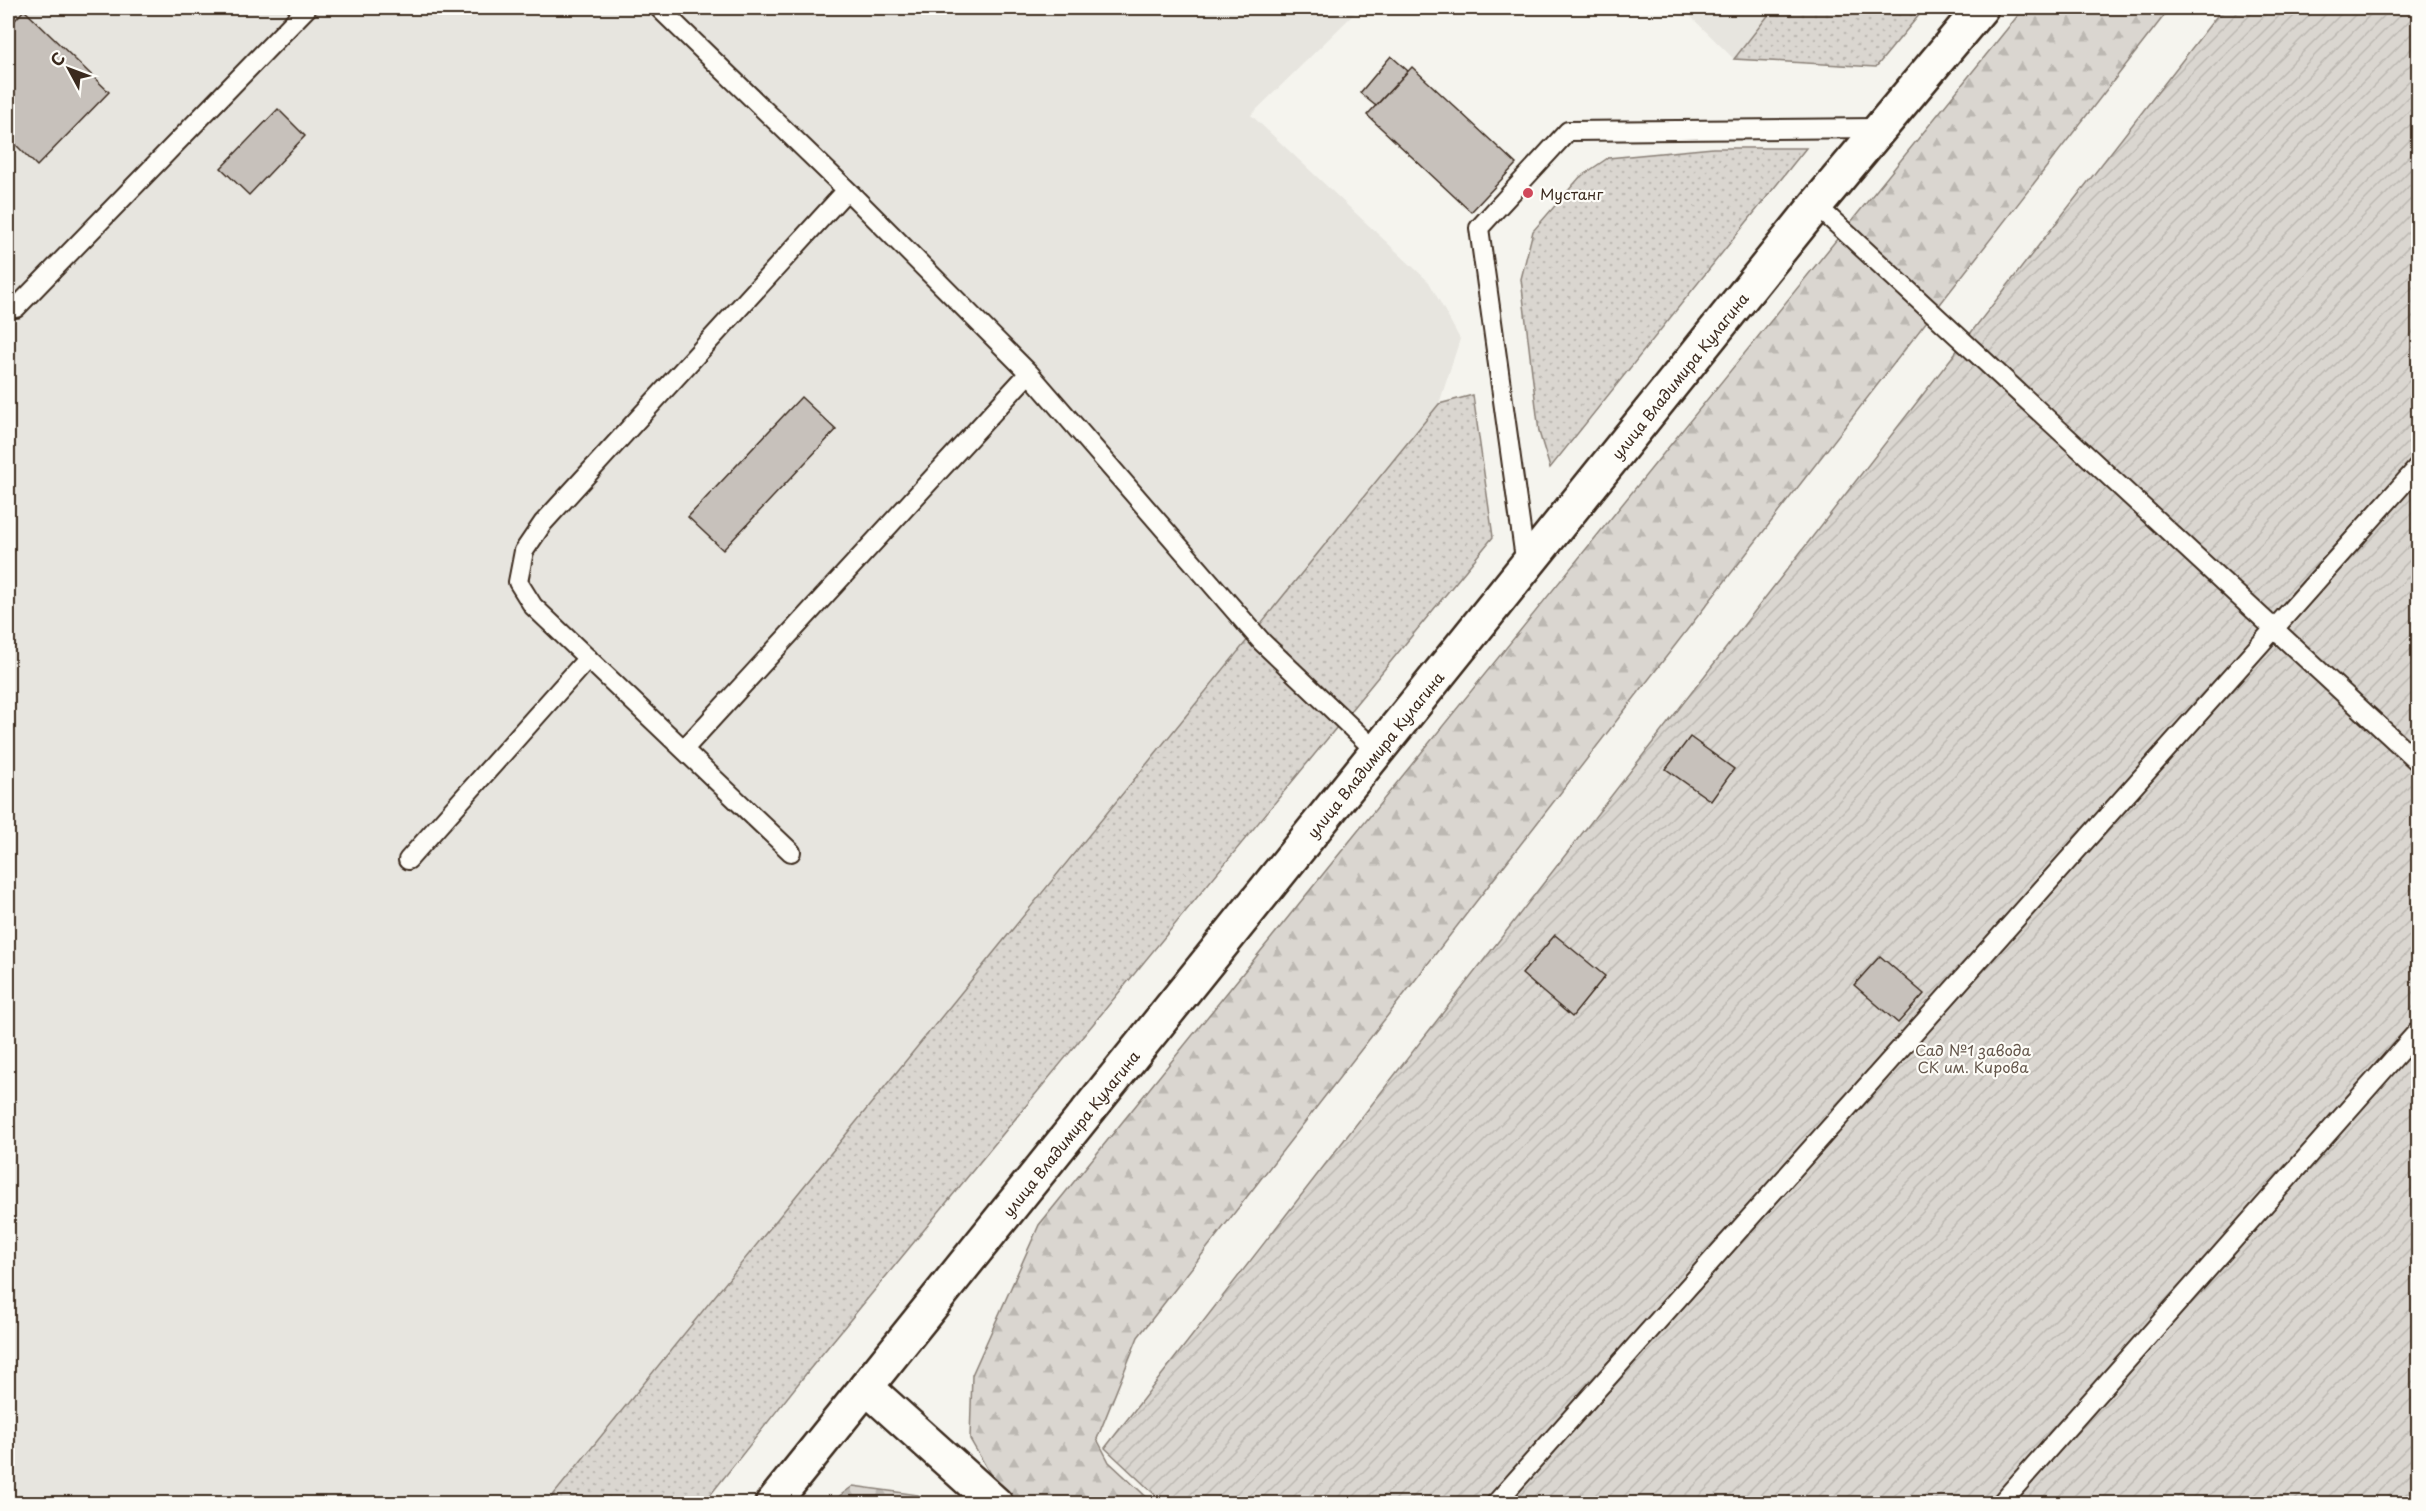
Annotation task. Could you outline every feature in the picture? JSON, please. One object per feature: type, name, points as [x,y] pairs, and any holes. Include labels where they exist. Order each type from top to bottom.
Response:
[{"type":"street","name":"улица Владимира Кулагина","points":[[772,1503],[1816,205],[1981,8]]},
{"type":"street","points":[[866,1387],[996,1503]]},
{"type":"lane","points":[[8,300],[16,308],[307,8]]},
{"type":"lane","points":[[659,8],[847,190],[1029,373],[1263,642],[1377,752]]},
{"type":"lane","points":[[1527,566],[1479,228],[1568,131],[1879,128]]},
{"type":"lane","points":[[791,852],[533,606],[518,582],[524,551],[543,523],[847,190]]},
{"type":"lane","points":[[1816,205],[2418,762]]},
{"type":"lane","points":[[684,749],[1029,373]]},
{"type":"lane","points":[[1495,1503],[2418,467]]},
{"type":"lane","points":[[408,860],[588,658]]},
{"type":"lane","points":[[2000,1503],[2418,1031]]},
{"type":"shaded area","points":[[8,8],[1360,8],[1251,115],[1429,282],[1460,339],[1439,404],[546,1503],[8,1503]]},
{"type":"shaded area","points":[[1682,8],[1774,8],[1734,59]]},
{"type":"green space","points":[[1774,8],[1925,8],[1876,67],[1734,59]]},
{"type":"green space","points":[[2024,8],[2170,8],[1138,1337],[1097,1439],[1109,1462],[1153,1503],[1020,1503],[993,1479],[970,1439],[972,1375],[1039,1225]]},
{"type":"green space","name":"Сад №1 завода СК им. Кирова","points":[[2223,8],[2418,8],[2418,1503],[1165,1504],[1105,1448]]},
{"type":"green space","points":[[1713,148],[1806,148],[1550,468],[1539,432],[1521,279],[1533,231],[1580,177],[1608,158]]},
{"type":"green space","points":[[1473,395],[1493,537],[809,1370],[704,1503],[546,1504],[1439,404]]},
{"type":"green space","points":[[853,1486],[918,1495],[932,1503],[830,1503]]},
{"type":"building","points":[[24,10],[109,92],[37,166],[8,137],[8,28]]},
{"type":"building","points":[[1391,56],[1408,71],[1376,106],[1360,93]]},
{"type":"building","points":[[1412,67],[1516,164],[1471,212],[1367,115]]},
{"type":"building","points":[[278,109],[305,136],[249,195],[221,168]]},
{"type":"building","points":[[801,397],[836,430],[723,550],[688,517]]},
{"type":"building","points":[[1690,737],[1734,769],[1711,801],[1666,769]]},
{"type":"building","points":[[1555,935],[1605,976],[1572,1017],[1522,974]]},
{"type":"building","points":[[1880,956],[1924,994],[1898,1023],[1854,985]]},
{"type":"place","name":"Мустанг","points":[[1528,193]]}]
